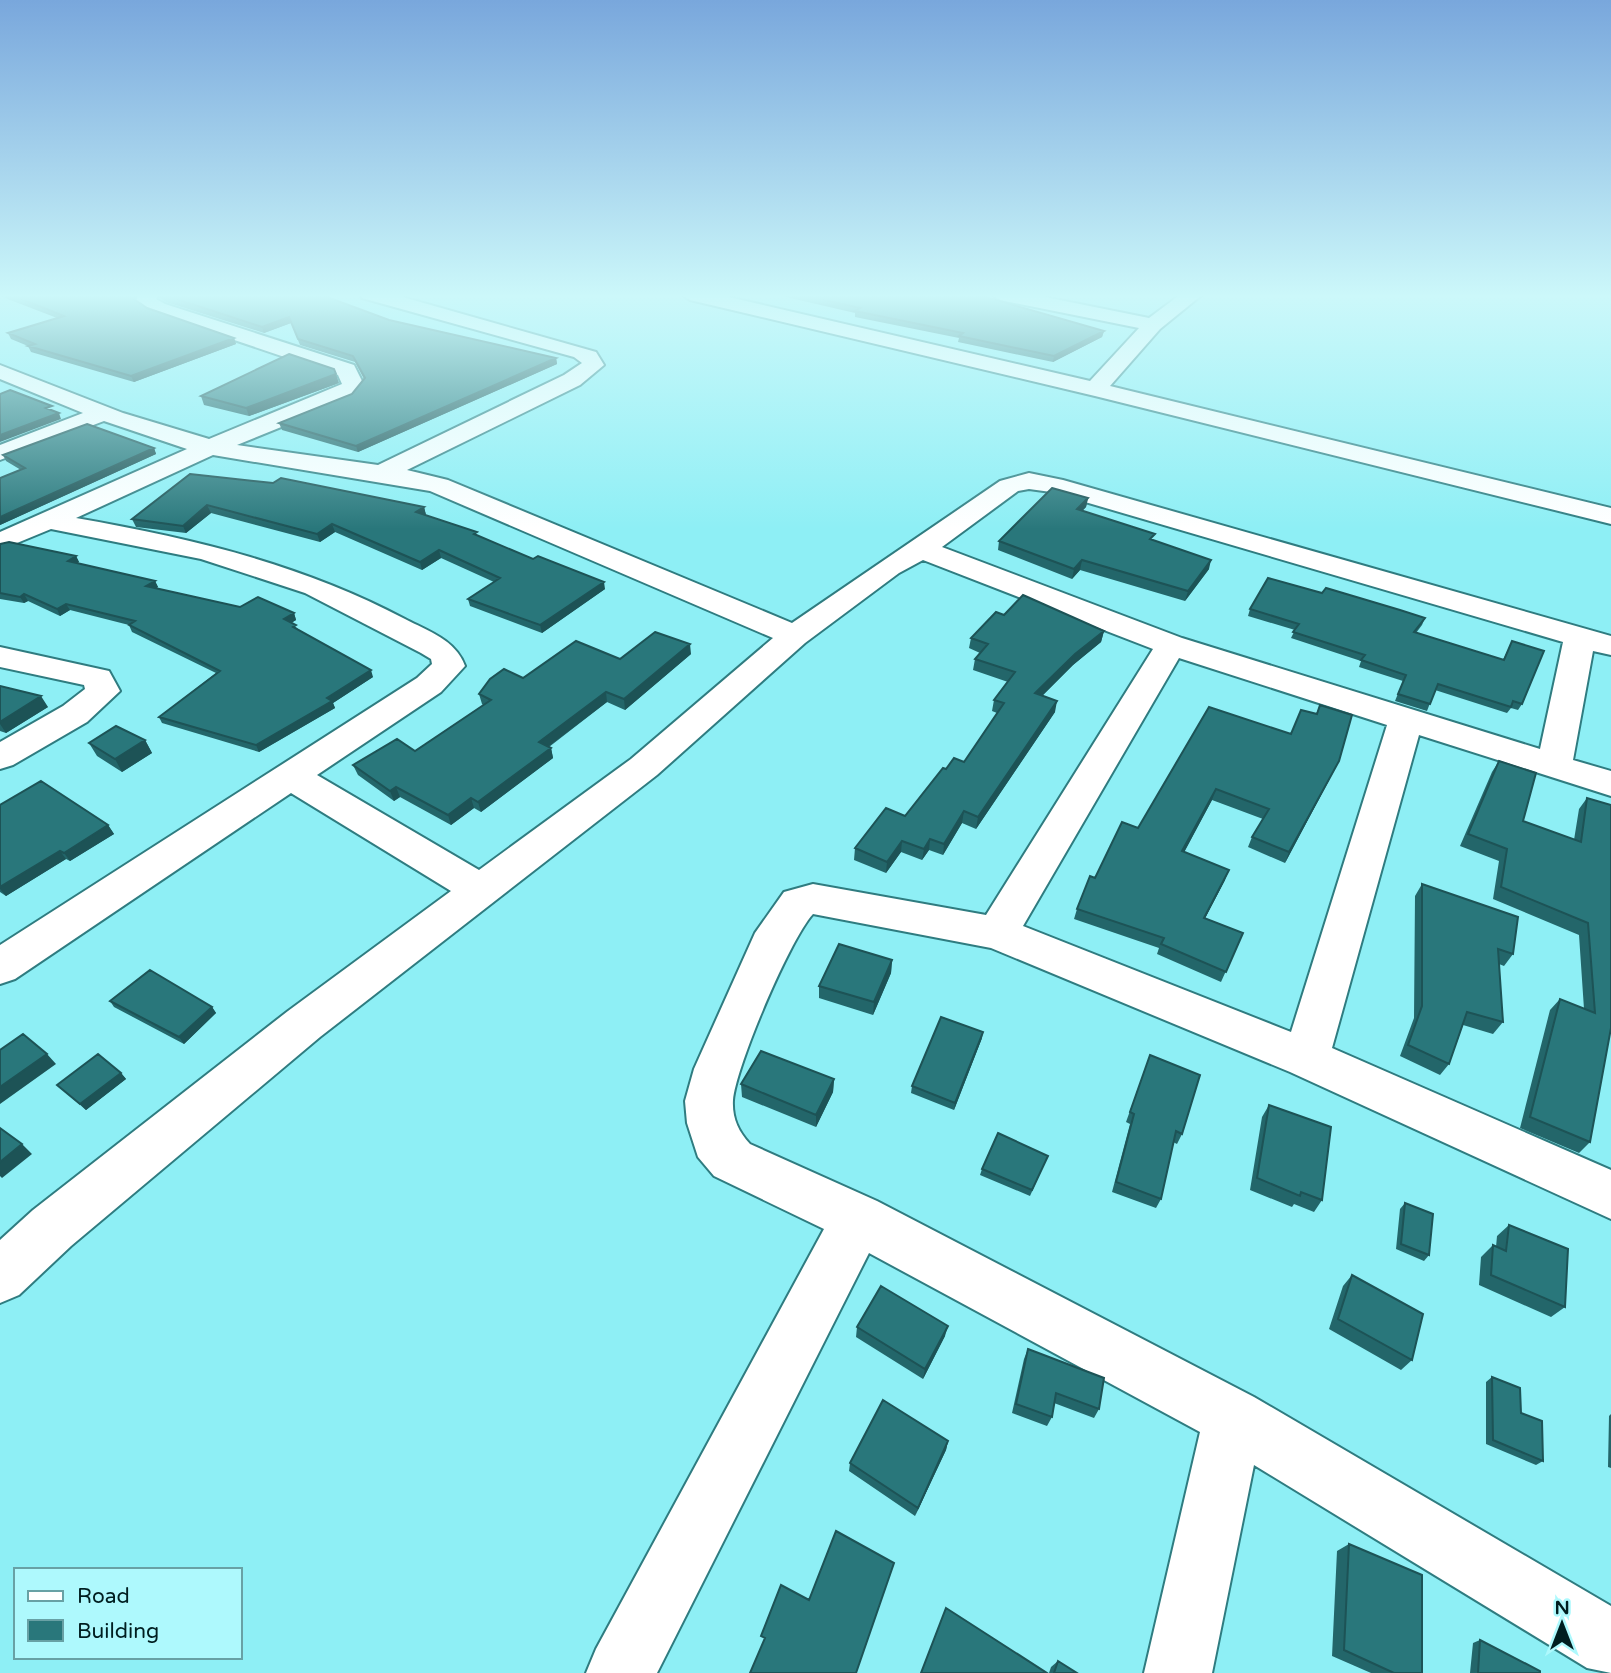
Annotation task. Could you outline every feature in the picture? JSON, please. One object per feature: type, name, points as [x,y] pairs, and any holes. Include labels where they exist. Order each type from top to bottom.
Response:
[{"type":"street","points":[[0,542],[211,447],[345,393],[353,385],[348,372]]},
{"type":"street","points":[[384,472],[572,380],[583,372]]},
{"type":"street","points":[[1022,372],[1611,516]]},
{"type":"street","points":[[1095,389],[1110,372]]},
{"type":"street","points":[[1,373],[106,413],[211,447],[286,460],[384,472],[439,485],[760,618],[794,636]]},
{"type":"street","points":[[0,453],[106,413]]},
{"type":"street","points":[[0,1276],[52,1228],[294,1033],[644,767],[794,636],[889,567],[1016,483],[1039,482],[1596,642],[1554,765]]},
{"type":"street","points":[[0,967],[429,685],[449,666],[445,654],[378,617],[301,581],[198,550],[50,521]]},
{"type":"street","points":[[920,549],[1171,645],[1611,784]]},
{"type":"street","points":[[997,933],[1171,645]]},
{"type":"street","points":[[0,657],[97,678],[103,691],[75,714],[0,757]]},
{"type":"street","points":[[1306,1058],[1406,720]]},
{"type":"street","points":[[291,776],[481,890]]},
{"type":"street","points":[[1611,1195],[1306,1058],[997,933],[813,899],[798,903],[776,933],[717,1069],[709,1101],[716,1141],[732,1160],[858,1219],[1233,1418],[1611,1644]]},
{"type":"street","points":[[620,1673],[858,1219]]},
{"type":"street","points":[[1178,1673],[1233,1418]]},
{"type":"building","points":[[118,372],[142,372],[131,376]]},
{"type":"building","points":[[251,372],[336,374],[246,408],[201,396]]},
{"type":"building","points":[[362,372],[524,372],[356,446],[279,423],[352,394],[365,378]]},
{"type":"building","points":[[10,390],[52,406],[46,408],[59,413],[0,435],[0,394]]},
{"type":"building","points":[[87,424],[154,448],[0,517],[0,478],[25,468],[3,455]]},
{"type":"building","points":[[190,474],[273,483],[281,478],[424,507],[416,512],[477,532],[474,534],[533,559],[538,556],[604,582],[540,625],[468,599],[500,578],[439,550],[420,562],[332,524],[317,534],[207,505],[183,526],[132,519]]},
{"type":"building","points":[[1052,488],[1088,498],[1077,509],[1155,534],[1150,539],[1211,560],[1188,591],[1082,560],[1074,569],[999,541]]},
{"type":"building","points":[[9,542],[76,556],[68,561],[155,581],[146,586],[240,607],[258,597],[294,613],[284,619],[296,625],[293,627],[371,670],[327,698],[332,701],[256,745],[159,717],[220,671],[129,625],[135,621],[66,604],[57,609],[24,594],[20,597],[0,593],[0,544]]},
{"type":"building","points":[[1268,578],[1322,593],[1326,588],[1425,618],[1414,632],[1504,660],[1512,641],[1544,651],[1522,704],[1513,701],[1511,707],[1438,684],[1430,704],[1398,694],[1406,675],[1361,660],[1365,655],[1293,632],[1299,624],[1250,609]]},
{"type":"building","points":[[1023,595],[1104,631],[1075,654],[1035,693],[1057,701],[978,817],[964,811],[944,844],[930,839],[924,849],[902,841],[887,862],[855,848],[886,808],[905,816],[943,768],[946,769],[954,758],[964,762],[1004,703],[994,700],[1015,672],[975,659],[988,644],[971,638],[996,612],[1004,615]]},
{"type":"building","points":[[655,632],[690,644],[624,699],[606,692],[539,742],[551,748],[478,802],[471,798],[448,815],[396,787],[390,791],[353,765],[397,739],[415,751],[491,700],[479,694],[490,679],[504,669],[523,678],[576,641],[620,659]]},
{"type":"building","points":[[0,686],[41,696],[0,722]]},
{"type":"building","points":[[1320,705],[1352,715],[1339,761],[1289,852],[1252,837],[1269,809],[1216,789],[1182,851],[1229,870],[1204,918],[1243,933],[1226,972],[1161,944],[1164,938],[1077,909],[1090,876],[1095,878],[1122,822],[1138,828],[1209,707],[1291,734],[1301,710],[1317,714]]},
{"type":"building","points":[[116,726],[145,740],[115,759],[89,743]]},
{"type":"building","points":[[1499,761],[1536,773],[1523,821],[1581,842],[1587,798],[1611,805],[1611,1028],[1590,1142],[1530,1117],[1560,999],[1595,1013],[1588,923],[1501,887],[1507,849],[1468,834]]},
{"type":"building","points":[[41,781],[108,825],[64,853],[60,851],[0,887],[0,805]]},
{"type":"building","points":[[1422,884],[1518,917],[1513,954],[1498,949],[1503,1022],[1467,1012],[1449,1064],[1408,1045],[1422,1006]]},
{"type":"building","points":[[839,944],[892,960],[874,1002],[819,986]]},
{"type":"building","points":[[150,970],[212,1007],[179,1037],[110,1001]]},
{"type":"building","points":[[941,1017],[983,1032],[955,1103],[912,1086]]},
{"type":"building","points":[[23,1034],[47,1054],[0,1087],[0,1050]]},
{"type":"building","points":[[761,1051],[834,1079],[816,1115],[741,1084]]},
{"type":"building","points":[[98,1054],[121,1073],[80,1104],[57,1085]]},
{"type":"building","points":[[1150,1055],[1200,1075],[1182,1134],[1176,1131],[1161,1199],[1116,1182],[1134,1114],[1130,1112]]},
{"type":"building","points":[[1269,1105],[1331,1127],[1322,1200],[1301,1192],[1300,1196],[1257,1178]]},
{"type":"building","points":[[0,1128],[22,1144],[0,1162]]},
{"type":"building","points":[[998,1133],[1048,1156],[1032,1190],[982,1169]]},
{"type":"building","points":[[1405,1203],[1433,1214],[1429,1255],[1401,1244]]},
{"type":"building","points":[[1509,1225],[1568,1249],[1565,1307],[1491,1275],[1493,1245],[1506,1251]]},
{"type":"building","points":[[1352,1275],[1423,1314],[1412,1360],[1338,1319]]},
{"type":"building","points":[[881,1286],[948,1326],[925,1369],[857,1327]]},
{"type":"building","points":[[1028,1349],[1104,1378],[1099,1409],[1056,1393],[1052,1417],[1016,1404]]},
{"type":"building","points":[[1492,1377],[1520,1388],[1521,1413],[1542,1421],[1543,1461],[1493,1440]]},
{"type":"building","points":[[883,1400],[948,1441],[918,1508],[850,1463]]},
{"type":"building","points":[[836,1531],[894,1563],[856,1673],[750,1673],[765,1638],[761,1636],[781,1585],[809,1600]]},
{"type":"building","points":[[1349,1544],[1422,1575],[1422,1673],[1394,1673],[1344,1650]]},
{"type":"building","points":[[946,1608],[1047,1673],[921,1673]]},
{"type":"building","points":[[1480,1640],[1540,1671],[1540,1673],[1478,1673]]},
{"type":"building","points":[[1058,1661],[1077,1673],[1054,1673]]}]
